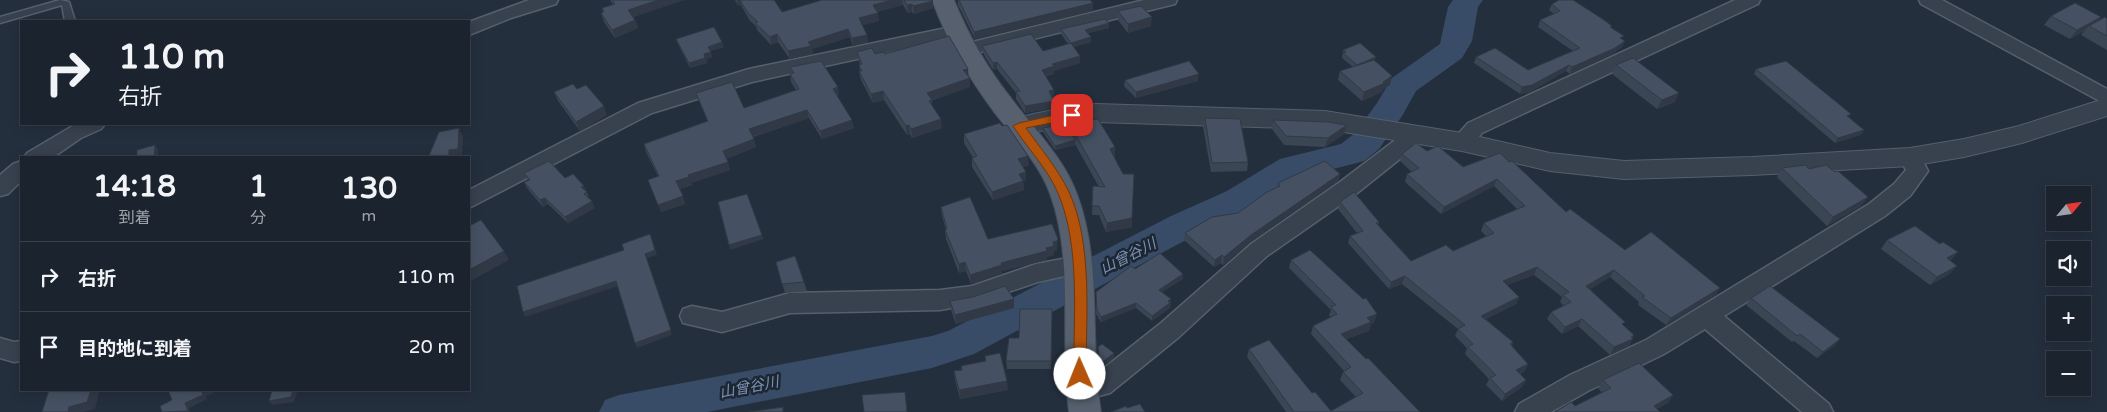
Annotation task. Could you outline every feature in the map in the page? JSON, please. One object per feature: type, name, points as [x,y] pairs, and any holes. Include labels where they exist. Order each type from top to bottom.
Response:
[{"type":"main road","points":[[943,0],[960,41],[1049,166],[1063,192],[1074,225],[1079,278],[1083,401]]},
{"type":"street","points":[[470,29],[504,14],[549,0]]},
{"type":"street","points":[[470,199],[645,108],[749,76],[960,41],[1168,0]]},
{"type":"street","points":[[1462,142],[1475,128],[1751,0]]},
{"type":"street","points":[[1928,0],[2107,98]]},
{"type":"street","points":[[1019,126],[1072,115],[1096,113],[1284,118],[1387,128],[1462,142],[1550,162],[1624,170],[1752,166],[1910,157],[1964,148],[2022,134],[2107,107]]},
{"type":"street","points":[[38,156],[87,126]]},
{"type":"street","points":[[1083,401],[1170,330],[1259,250],[1348,188],[1403,145],[1387,128]]},
{"type":"street","points":[[1528,412],[1579,383],[1655,347],[1877,210],[1902,190],[1917,171],[1910,157]]},
{"type":"street","points":[[0,188],[20,170]]},
{"type":"street","points":[[692,316],[722,322],[790,303],[940,300],[973,295],[1036,273],[1079,278]]},
{"type":"street","points":[[1708,316],[1820,412]]},
{"type":"street","points":[[0,348],[20,352]]},
{"type":"lane","points":[[0,20],[63,2],[66,4],[70,20]]},
{"type":"building","points":[[612,0],[658,0],[628,10],[635,20],[612,30],[601,13],[604,12],[602,8],[615,4]]},
{"type":"building","points":[[740,0],[774,0],[782,12],[822,0],[892,0],[873,5],[878,13],[859,18],[867,35],[852,38],[848,29],[808,42],[811,46],[788,51],[777,34],[770,37],[755,23],[758,22],[748,13]]},
{"type":"building","points":[[904,0],[933,1],[913,6],[912,4],[907,5]]},
{"type":"building","points":[[959,0],[1090,0],[1093,3],[974,32]]},
{"type":"building","points":[[1559,0],[1573,0],[1612,26],[1610,27],[1624,36],[1620,38],[1625,41],[1615,48],[1572,67],[1569,65],[1532,85],[1522,87],[1476,57],[1495,48],[1528,70],[1580,48],[1540,20],[1560,11],[1552,4]]},
{"type":"building","points":[[2075,3],[2101,17],[2077,30],[2051,16]]},
{"type":"building","points":[[1141,6],[1152,17],[1128,24],[1118,11]]},
{"type":"building","points":[[2105,17],[2107,19],[2107,36],[2089,26]]},
{"type":"building","points":[[1105,19],[1109,23],[1085,30],[1091,37],[1071,43],[1061,29]]},
{"type":"building","points":[[714,27],[722,42],[708,47],[711,52],[704,54],[705,58],[689,63],[676,39]]},
{"type":"building","points":[[1031,34],[1043,51],[1071,43],[1080,56],[1052,64],[1054,66],[1042,70],[1054,90],[1049,91],[1054,101],[1025,106],[1016,92],[1020,91],[997,62],[993,63],[982,46]]},
{"type":"building","points":[[949,36],[968,69],[963,70],[970,78],[927,93],[932,100],[929,101],[941,119],[911,129],[909,125],[906,126],[883,91],[871,94],[859,71],[862,71],[859,65],[862,64],[857,52],[872,48],[875,54],[884,52],[885,54]]},
{"type":"building","points":[[1360,43],[1376,57],[1357,65],[1343,53],[1346,52],[1343,50]]},
{"type":"building","points":[[1633,58],[1679,93],[1662,100],[1616,65]]},
{"type":"building","points":[[1374,60],[1392,76],[1383,82],[1385,83],[1364,92],[1340,71]]},
{"type":"building","points":[[821,61],[838,87],[833,89],[852,120],[820,131],[807,110],[749,129],[754,139],[723,151],[728,162],[688,175],[689,177],[676,181],[683,196],[658,205],[648,180],[659,176],[644,144],[708,121],[696,93],[732,82],[744,108],[799,89],[790,74],[794,73],[790,67]]},
{"type":"building","points":[[1189,61],[1199,74],[1136,92],[1125,80]]},
{"type":"building","points":[[1786,61],[1851,114],[1847,116],[1864,130],[1838,138],[1756,69]]},
{"type":"building","points":[[573,84],[577,89],[586,85],[604,106],[576,122],[554,92]]},
{"type":"building","points":[[1205,118],[1240,119],[1248,162],[1212,163]]},
{"type":"building","points":[[1098,119],[1115,147],[1110,149],[1123,174],[1134,174],[1132,218],[1107,223],[1099,206],[1092,206],[1093,186],[1105,187],[1069,123]]},
{"type":"building","points":[[1273,120],[1327,122],[1347,125],[1328,138],[1286,136]]},
{"type":"building","points":[[1000,123],[1002,126],[1007,125],[1028,156],[1018,159],[1026,172],[1019,174],[1023,181],[992,192],[972,158],[977,156],[964,134]]},
{"type":"building","points":[[1066,124],[1075,140],[1055,146],[1043,128]]},
{"type":"building","points":[[459,128],[458,149],[449,150],[449,156],[429,156],[439,132]]},
{"type":"building","points":[[1416,143],[1427,151],[1438,146],[1463,167],[1500,153],[1509,162],[1512,161],[1566,212],[1570,209],[1625,250],[1651,232],[1720,288],[1671,318],[1642,297],[1645,296],[1614,270],[1586,286],[1625,322],[1622,324],[1634,335],[1631,337],[1633,339],[1614,347],[1582,319],[1565,327],[1551,312],[1571,302],[1563,295],[1569,292],[1537,267],[1503,281],[1519,297],[1481,316],[1513,342],[1510,344],[1528,364],[1516,370],[1526,380],[1505,394],[1490,378],[1496,375],[1468,347],[1473,344],[1458,329],[1465,325],[1405,276],[1391,282],[1350,236],[1363,231],[1340,202],[1354,192],[1379,222],[1376,223],[1411,261],[1446,245],[1453,251],[1494,233],[1484,223],[1525,206],[1497,179],[1444,207],[1407,174],[1419,168],[1402,154]]},
{"type":"building","points":[[155,145],[154,156],[137,156],[137,150]]},
{"type":"building","points":[[549,161],[565,178],[573,174],[584,186],[581,187],[587,192],[584,194],[592,201],[565,217],[545,198],[540,200],[524,182],[530,180],[524,173]]},
{"type":"building","points":[[1325,161],[1340,174],[1251,235],[1224,257],[1222,255],[1215,260],[1185,233],[1212,217],[1238,213],[1267,192],[1280,186],[1278,183]]},
{"type":"building","points":[[1805,165],[1809,169],[1826,165],[1835,172],[1838,171],[1868,197],[1833,217],[1782,168]]},
{"type":"building","points":[[747,194],[762,235],[729,245],[718,202]]},
{"type":"building","points":[[970,197],[988,239],[1052,224],[1058,239],[1053,242],[1054,246],[1046,248],[1047,251],[1001,263],[1002,265],[970,275],[965,262],[959,264],[945,230],[947,229],[941,207]]},
{"type":"building","points":[[481,220],[504,251],[470,269],[470,226]]},
{"type":"building","points":[[1915,226],[1940,244],[1943,242],[1958,252],[1947,258],[1957,266],[1937,277],[1887,240]]},
{"type":"building","points":[[650,234],[655,250],[645,254],[671,330],[635,343],[616,281],[523,312],[517,286],[624,250],[622,244]]},
{"type":"building","points":[[1310,250],[1363,299],[1366,298],[1377,314],[1367,318],[1371,322],[1341,334],[1366,359],[1368,358],[1420,412],[1294,412],[1249,349],[1269,340],[1312,393],[1315,392],[1331,411],[1363,393],[1343,372],[1351,367],[1313,326],[1337,314],[1331,307],[1336,305],[1291,260]]},
{"type":"building","points":[[1160,253],[1183,274],[1159,290],[1171,299],[1168,301],[1170,303],[1152,316],[1136,303],[1101,317],[1097,310],[1096,292],[1131,266],[1135,269]]},
{"type":"building","points":[[795,256],[804,282],[782,284],[776,262]]},
{"type":"building","points":[[1005,286],[1014,299],[955,315],[950,301],[973,297]]},
{"type":"building","points":[[1770,286],[1840,339],[1823,352],[1800,334],[1797,336],[1751,298]]},
{"type":"building","points":[[1020,309],[1052,309],[1051,361],[1006,361],[1009,338],[1019,338]]},
{"type":"building","points":[[1102,344],[1114,353],[1100,364],[1098,347]]},
{"type":"building","points":[[1000,353],[1007,381],[959,390],[954,371],[962,370],[961,366],[986,361],[985,356]]},
{"type":"building","points":[[1639,363],[1673,395],[1654,406],[1660,412],[1555,412],[1571,402],[1575,406],[1611,388],[1603,380]]},
{"type":"building","points":[[49,391],[91,391],[87,402],[69,407],[68,412],[42,412]]},
{"type":"building","points":[[168,391],[204,391],[202,392],[203,395],[185,403],[188,411],[162,412],[160,406],[172,400]]},
{"type":"building","points":[[272,391],[293,391],[291,397],[269,401]]},
{"type":"building","points":[[905,392],[907,412],[864,412],[862,395]]},
{"type":"building","points":[[1140,404],[1145,412],[1111,412],[1126,406],[1127,408]]},
{"type":"building","points":[[783,407],[783,412],[749,412]]},
{"type":"waterway","name":"山曾谷川","points":[[619,412],[932,352],[960,343],[1184,225],[1239,200],[1292,168],[1352,153],[1367,141],[1391,108],[1403,85],[1451,51],[1457,41],[1463,7],[1468,0]]},
{"type":"route","points":[[1072,115],[1019,126],[1049,166],[1063,192],[1074,225],[1079,274],[1080,374]]}]
